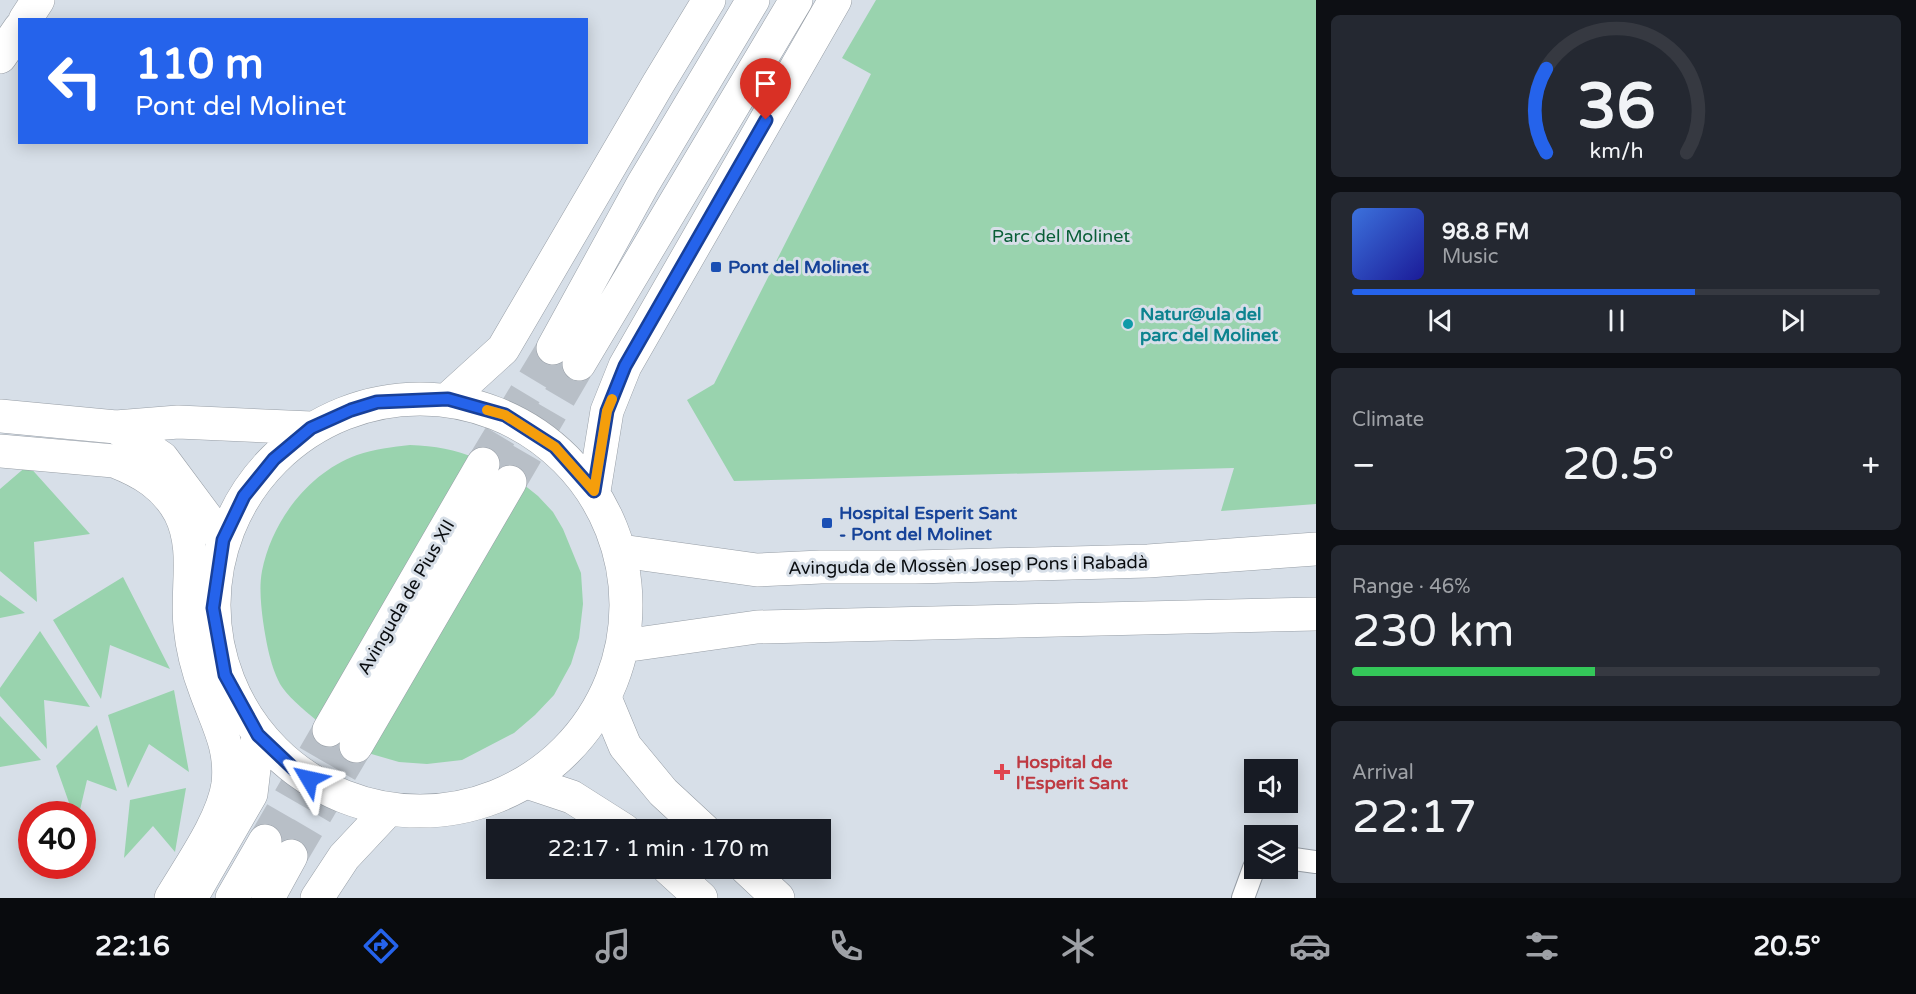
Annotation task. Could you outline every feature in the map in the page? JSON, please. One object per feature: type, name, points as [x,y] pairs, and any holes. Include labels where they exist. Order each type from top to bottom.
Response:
[{"type":"street","points":[[26,18],[38,0]]},
{"type":"street","points":[[448,399],[503,349],[651,94],[709,0]]},
{"type":"street","points":[[753,0],[643,184],[566,356],[796,0]]},
{"type":"street","points":[[594,491],[607,411],[625,366],[835,0]]},
{"type":"street","points":[[0,57],[18,31]]},
{"type":"street","points":[[448,399],[505,415],[555,447],[594,491],[621,551],[627,598],[623,646],[605,698],[572,746],[526,782],[460,808],[388,810],[339,796],[295,770],[258,735],[225,675],[213,608],[223,540],[244,496],[274,459],[311,428],[351,410],[377,402],[448,399]]},
{"type":"street","points":[[0,416],[116,427],[178,422],[311,428]]},
{"type":"street","points":[[116,427],[162,458],[223,540]]},
{"type":"street","points":[[0,451],[114,461],[123,464],[155,482],[174,504],[183,519],[190,544],[189,609],[195,656],[205,691],[225,738],[229,770],[226,794],[218,817],[171,898]]},
{"type":"street","name":"Avinguda de Pius XII","points":[[483,464],[342,738],[510,482]]},
{"type":"street","name":"Avinguda de Mossèn Josep Pons i Rabadà","points":[[621,551],[757,570],[1148,561],[1316,549]]},
{"type":"street","points":[[623,646],[757,627],[1316,614]]},
{"type":"street","points":[[605,698],[625,746],[663,792],[692,819]]},
{"type":"street","points":[[191,898],[251,794],[258,735]]},
{"type":"street","points":[[526,782],[572,797],[607,819]]},
{"type":"street","points":[[317,898],[344,857],[388,810]]},
{"type":"street","points":[[232,898],[278,849],[268,898]]},
{"type":"street","points":[[680,879],[701,898]]},
{"type":"street","points":[[758,879],[778,898]]},
{"type":"lane","points":[[1298,860],[1316,862]]},
{"type":"lane","points":[[1243,898],[1250,879]]},
{"type":"green space","name":"Parc del Molinet","points":[[876,0],[1316,0],[1316,504],[1221,511],[1234,468],[734,481],[687,400],[714,384],[871,74],[842,58]]},
{"type":"green space","points":[[410,445],[445,449],[477,459],[322,725],[286,692],[272,664],[264,629],[261,596],[261,577],[267,552],[274,534],[295,501],[323,474],[357,455]]},
{"type":"green space","points":[[28,465],[90,534],[34,542],[37,602],[0,571],[0,489]]},
{"type":"green space","points":[[523,484],[553,512],[563,529],[581,573],[583,604],[579,638],[571,664],[554,695],[514,733],[462,760],[427,764],[399,762],[368,753]]},
{"type":"green space","points":[[123,577],[170,669],[110,645],[101,699],[53,620]]},
{"type":"green space","points":[[0,595],[25,613],[0,618]]},
{"type":"green space","points":[[40,631],[90,707],[44,700],[47,749],[0,696],[0,688]]},
{"type":"green space","points":[[174,690],[189,772],[149,744],[128,788],[108,715]]},
{"type":"green space","points":[[0,716],[41,760],[0,767]]},
{"type":"green space","points":[[97,725],[117,791],[87,780],[82,801],[68,801],[56,766]]},
{"type":"green space","points":[[186,788],[175,852],[153,826],[124,858],[130,800]]},
{"type":"tunnel","points":[[483,464],[553,348]]},
{"type":"tunnel","points":[[510,482],[579,364]]},
{"type":"tunnel","points":[[265,841],[329,730]]},
{"type":"tunnel","points":[[291,856],[356,746]]},
{"type":"slow traffic","points":[[487,410],[505,415],[555,447],[594,491],[607,411],[612,399]]},
{"type":"place","name":"Pont del Molinet","points":[[716,267]]},
{"type":"place","name":"Natur@ula del parc del Molinet","points":[[1128,324]]},
{"type":"place","name":"Hospital Esperit Sant - Pont del Molinet","points":[[827,523]]},
{"type":"place","name":"Hospital de l'Esperit Sant","points":[[1002,772]]},
{"type":"route","points":[[309,779],[295,770],[258,735],[225,675],[213,608],[223,540],[244,496],[274,459],[311,428],[351,410],[377,402],[448,399],[505,415],[555,447],[594,491],[607,411],[625,366],[766,120]]}]
